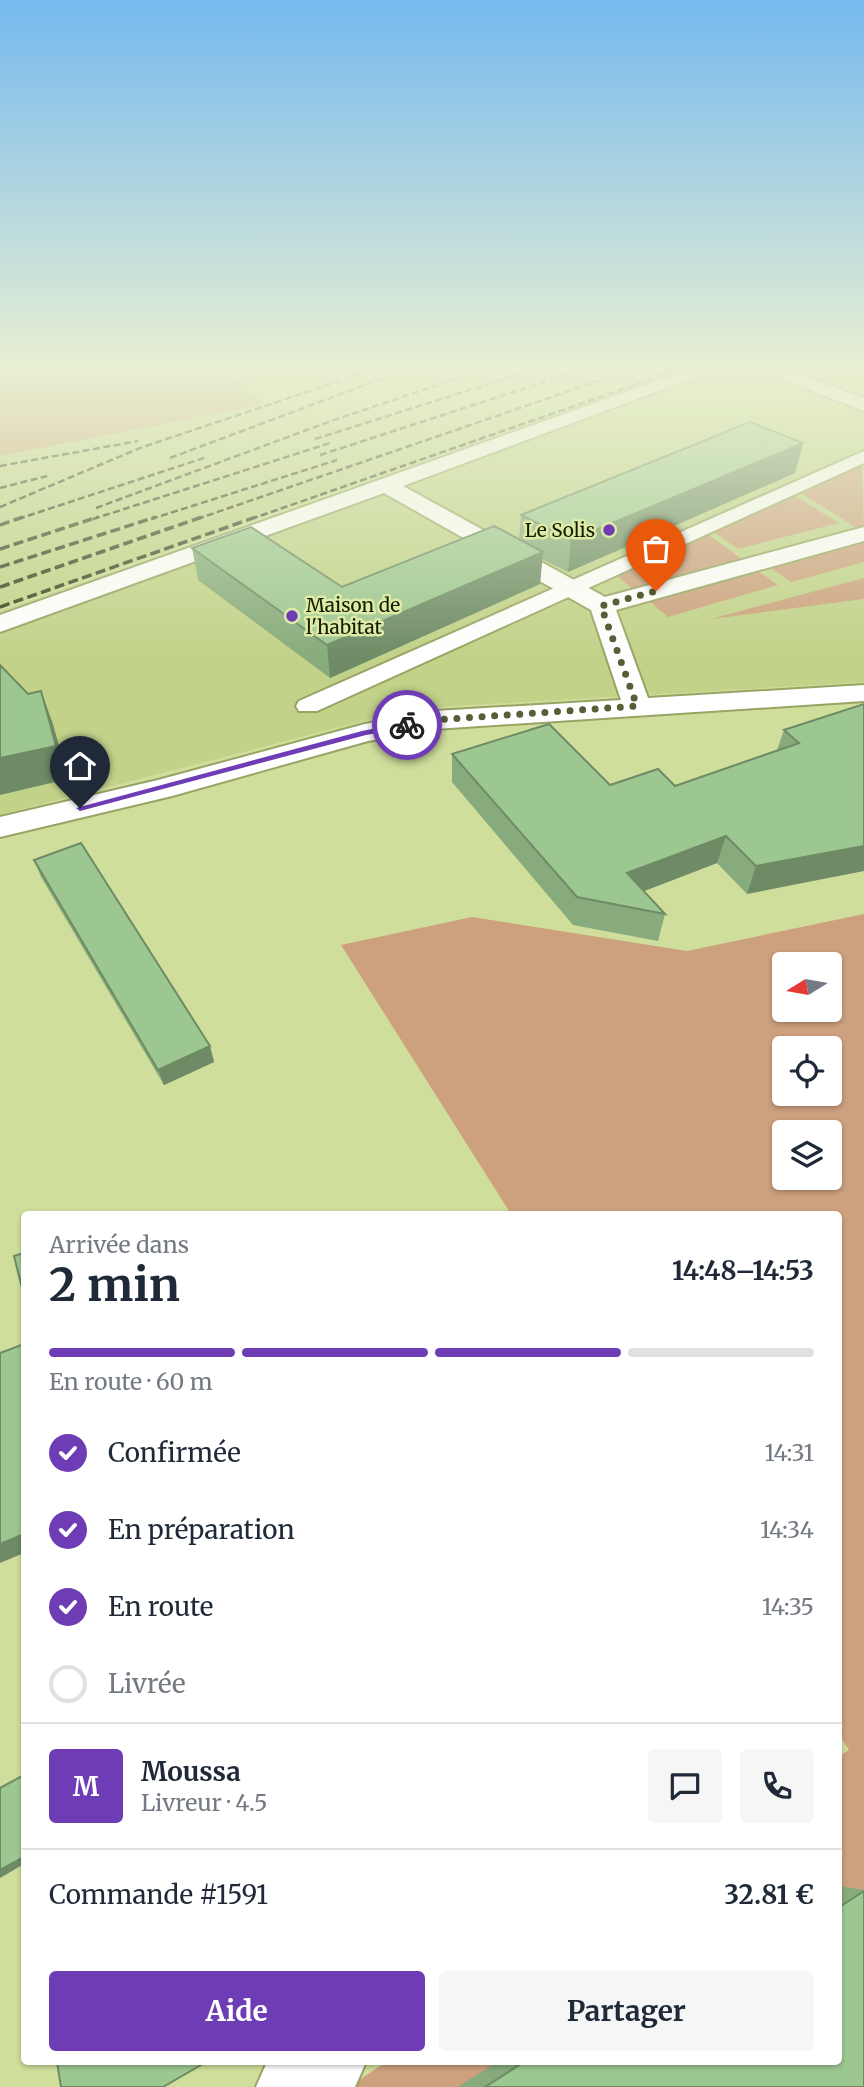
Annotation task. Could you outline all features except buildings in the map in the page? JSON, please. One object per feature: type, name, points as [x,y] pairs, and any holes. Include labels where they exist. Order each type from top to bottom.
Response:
[{"type":"street","points":[[0,624],[450,464]]},
{"type":"street","points":[[308,706],[845,464]]},
{"type":"street","points":[[389,487],[601,606],[637,706]]},
{"type":"street","points":[[601,606],[864,534]]},
{"type":"street","points":[[0,827],[161,789],[376,731],[435,720],[864,693]]},
{"type":"street","points":[[291,2087],[326,2065]]},
{"type":"shaded area","points":[[0,464],[415,464],[0,609]]},
{"type":"shaded area","points":[[422,464],[864,464],[864,682],[439,707],[390,714],[0,815],[0,611]]},
{"type":"shaded area","points":[[862,464],[864,526],[857,528],[799,492]]},
{"type":"shaded area","points":[[793,495],[839,523],[738,549],[712,531]]},
{"type":"shaded area","points":[[706,533],[743,560],[633,589],[616,575]]},
{"type":"shaded area","points":[[864,542],[864,562],[791,582],[771,568]]},
{"type":"shaded area","points":[[758,571],[778,585],[668,617],[649,601]]},
{"type":"shaded area","points":[[864,578],[864,599],[711,619]]},
{"type":"shaded area","points":[[864,914],[864,2087],[349,2087],[382,2065],[842,2065],[842,1754],[849,1750],[842,1739],[842,1211],[509,1211],[341,945],[472,917],[687,951]]},
{"type":"railway","points":[[0,466],[9,464]]},
{"type":"railway","points":[[0,507],[101,464]]},
{"type":"railway","points":[[18,519],[184,464]]},
{"type":"railway","points":[[96,508],[214,464]]},
{"type":"railway","points":[[93,519],[263,464]]},
{"type":"railway","points":[[151,519],[323,464]]},
{"type":"railway","points":[[197,519],[356,464]]},
{"type":"railway","points":[[251,519],[407,464]]},
{"type":"railway","points":[[0,488],[47,476]]},
{"type":"railway","points":[[0,525],[23,517]]},
{"type":"railway","points":[[0,549],[98,517]]},
{"type":"railway","points":[[0,567],[156,517]]},
{"type":"railway","points":[[0,587],[202,517]]},
{"type":"railway","points":[[0,607],[256,517]]},
{"type":"way so far","points":[[407,725],[435,720],[637,706],[601,606],[656,591]]},
{"type":"place","name":"Le Solis","points":[[609,530]]},
{"type":"place","name":"Maison de l'habitat","points":[[292,616]]},
{"type":"route","points":[[80,808],[161,789],[365,733],[407,725]]}]
